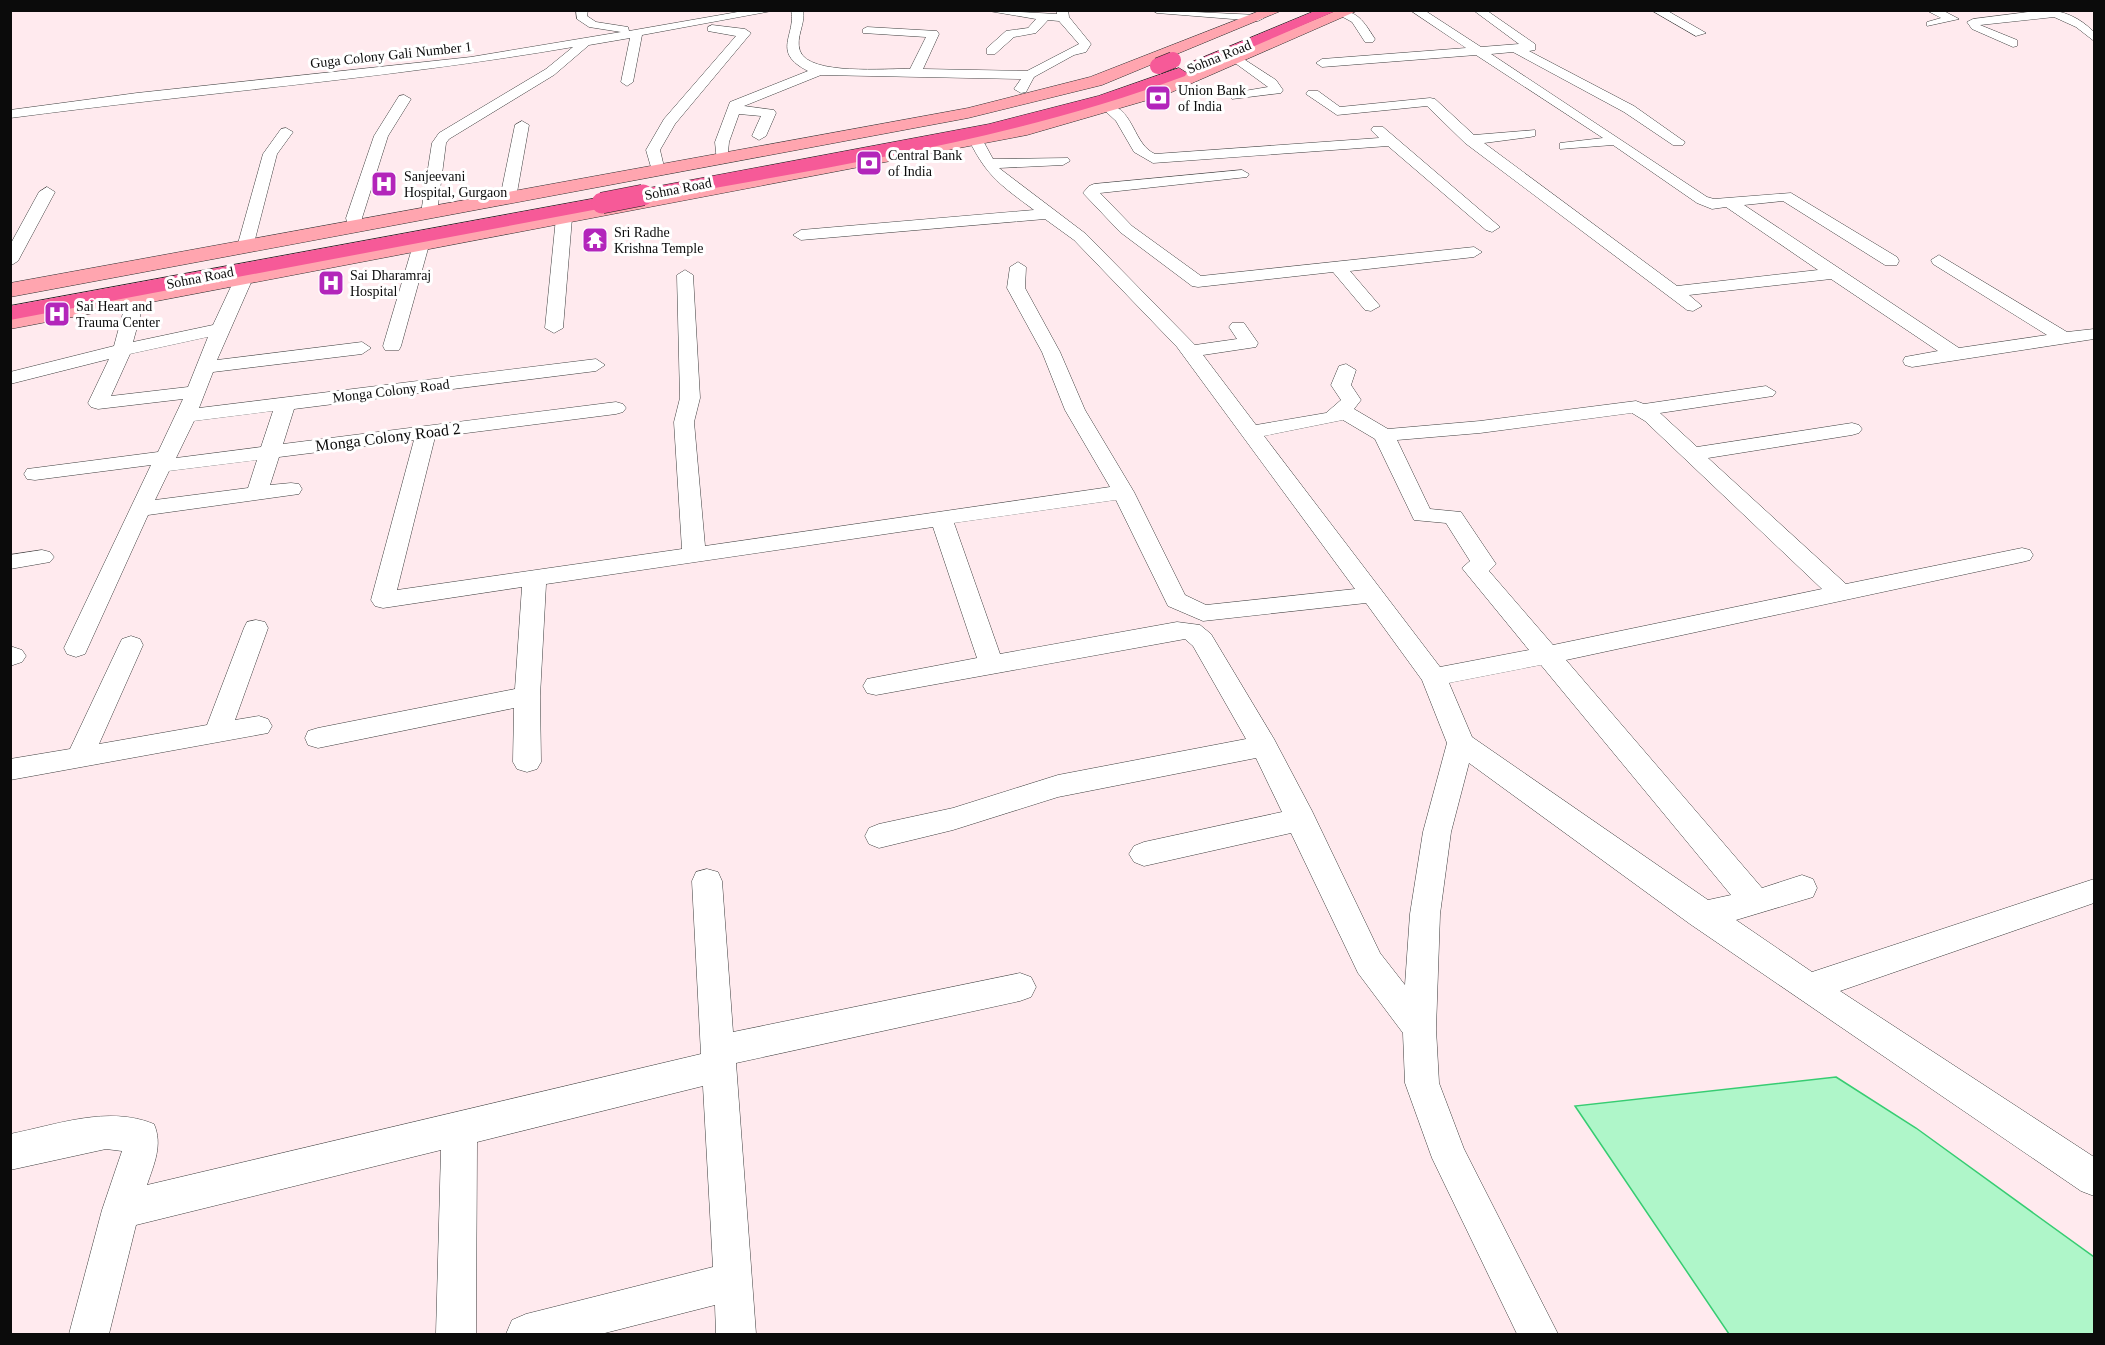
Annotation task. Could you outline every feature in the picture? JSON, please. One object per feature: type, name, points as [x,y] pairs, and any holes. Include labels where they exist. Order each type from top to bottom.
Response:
[{"type":"highway","name":"Sohna Road","points":[[10,300],[603,191],[636,194],[991,130],[1129,93],[1176,67],[1296,10]]},
{"type":"highway","name":"Sohna Road","points":[[1176,67],[1343,12]]},
{"type":"highway","name":"Sohna Road","points":[[11,320],[603,191]]},
{"type":"main road","points":[[10,290],[508,198],[603,191],[658,171],[1023,101],[1096,81],[1176,67],[1239,60],[1343,12]]},
{"type":"main road","points":[[11,320],[564,218],[636,194],[1027,130],[1109,108],[1259,14]]},
{"type":"street","points":[[582,10],[581,17],[593,25],[641,33],[627,82]]},
{"type":"street","name":"Guga Colony Gali Number 1","points":[[10,114],[137,97],[449,64],[702,24],[772,10]]},
{"type":"street","points":[[797,10],[799,19],[791,33],[793,53],[808,68],[819,71],[1029,75]]},
{"type":"street","points":[[988,10],[1044,17],[1063,14],[1085,44],[1082,49],[1070,52],[1029,75],[1020,90],[1023,101]]},
{"type":"street","points":[[1157,10],[1259,14]]},
{"type":"street","points":[[1414,10],[1616,141],[1702,200],[1712,204],[1786,196],[1890,261]]},
{"type":"street","points":[[1322,63],[1518,49],[1531,46],[1478,10]]},
{"type":"street","points":[[1656,10],[1700,33]]},
{"type":"street","points":[[1931,10],[1953,19],[1931,24]]},
{"type":"street","points":[[1343,12],[1356,20],[1369,39]]},
{"type":"street","points":[[2013,43],[1976,27],[1973,22],[2052,12],[2080,25],[2094,38]]},
{"type":"street","points":[[991,51],[1010,34],[1032,31],[1044,17]]},
{"type":"street","points":[[658,171],[653,150],[669,122],[745,33],[707,29],[702,24]]},
{"type":"street","points":[[867,31],[933,34],[915,72]]},
{"type":"street","points":[[429,213],[440,143],[444,136],[550,72],[585,43]]},
{"type":"street","points":[[1518,49],[1629,109],[1678,142]]},
{"type":"street","points":[[1237,96],[1276,90],[1239,60]]},
{"type":"street","points":[[722,159],[722,142],[735,105],[819,71]]},
{"type":"street","points":[[1313,94],[1337,111],[1430,102],[1470,140],[1693,306]]},
{"type":"street","points":[[355,227],[354,218],[381,136],[404,99]]},
{"type":"street","points":[[1109,108],[1118,114],[1143,154],[1153,159],[1392,141]]},
{"type":"street","points":[[733,109],[769,113],[759,136]]},
{"type":"street","points":[[1350,110],[1392,141],[1492,228]]},
{"type":"street","points":[[508,198],[522,124]]},
{"type":"street","points":[[245,247],[270,154],[286,132]]},
{"type":"street","points":[[1470,140],[1530,133]]},
{"type":"street","points":[[976,140],[988,164],[1007,183],[1080,237],[1190,351],[1434,676],[1461,743],[1701,915],[2093,1176]]},
{"type":"street","points":[[1565,146],[1616,141]]},
{"type":"street","points":[[988,164],[1063,161]]},
{"type":"street","points":[[1242,174],[1091,190],[1126,229],[1198,282],[1336,265],[1474,252]]},
{"type":"street","points":[[10,261],[47,192]]},
{"type":"street","points":[[1729,202],[1956,355]]},
{"type":"street","points":[[801,235],[1047,214]]},
{"type":"street","points":[[554,328],[564,218]]},
{"type":"street","points":[[1080,237],[1126,229]]},
{"type":"street","points":[[392,346],[421,245]]},
{"type":"street","points":[[1939,260],[2065,339]]},
{"type":"street","points":[[1336,265],[1371,306]]},
{"type":"street","points":[[1018,267],[1016,288],[1051,352],[1075,410],[1123,492],[1170,592],[1182,605],[1203,613],[1371,595]]},
{"type":"street","points":[[1674,291],[1835,273]]},
{"type":"street","points":[[686,275],[690,398],[684,422],[694,553]]},
{"type":"street","points":[[76,648],[197,392],[220,329],[244,278]]},
{"type":"street","points":[[136,298],[122,350],[98,404],[197,392]]},
{"type":"street","points":[[1190,351],[1249,344],[1238,327]]},
{"type":"street","points":[[10,378],[122,350],[220,329]]},
{"type":"street","points":[[1912,361],[2094,334]]},
{"type":"street","points":[[206,367],[362,348]]},
{"type":"street","name":"Monga Colony Road","points":[[186,416],[596,365]]},
{"type":"street","points":[[1252,432],[1332,418],[1343,411],[1351,399],[1341,385],[1346,370]]},
{"type":"street","points":[[1641,410],[1766,392]]},
{"type":"street","points":[[257,494],[285,404]]},
{"type":"street","points":[[1384,435],[1480,427],[1630,406],[1641,410],[1692,454],[1840,592]]},
{"type":"street","name":"Monga Colony Road 2","points":[[35,474],[269,453],[616,408]]},
{"type":"street","points":[[1343,411],[1384,435],[1422,515],[1453,517],[1484,564],[1474,568],[1756,903]]},
{"type":"street","points":[[1692,454],[1852,429]]},
{"type":"street","points":[[426,433],[383,600],[1123,492]]},
{"type":"street","points":[[140,509],[291,489]]},
{"type":"street","points":[[942,520],[992,666]]},
{"type":"street","points":[[1434,676],[1656,635],[1840,592],[2022,555]]},
{"type":"street","points":[[10,562],[42,557]]},
{"type":"street","points":[[527,762],[527,696],[535,577]]},
{"type":"street","points":[[217,734],[256,628]]},
{"type":"street","points":[[876,686],[1177,630],[1191,631],[1202,640],[1264,746],[1302,819],[1369,963],[1419,1029]]},
{"type":"street","points":[[79,758],[131,645]]},
{"type":"street","points":[[318,738],[527,696]]},
{"type":"street","points":[[10,770],[259,726]]},
{"type":"street","points":[[1461,743],[1437,832],[1425,914],[1419,1029],[1422,1083],[1450,1158],[1538,1335]]},
{"type":"street","points":[[879,836],[953,819],[1058,786],[1264,746]]},
{"type":"street","points":[[1144,854],[1302,819]]},
{"type":"street","points":[[707,881],[720,1059],[735,1335]]},
{"type":"street","points":[[1701,915],[1756,903],[1802,888]]},
{"type":"street","points":[[1808,988],[2094,891]]},
{"type":"street","points":[[121,1210],[459,1129],[720,1059],[1020,987]]},
{"type":"street","points":[[456,1335],[459,1129]]},
{"type":"street","points":[[10,1152],[106,1132],[141,1136],[140,1151],[121,1210],[89,1335]]},
{"type":"street","points":[[526,1335],[731,1282]]},
{"type":"shaded area","points":[[1836,1077],[1916,1128],[2094,1257],[2094,1334],[1729,1334],[1575,1106]]},
{"type":"place","name":"Union Bank of India","points":[[1158,98]]},
{"type":"place","name":"Central Bank of India","points":[[869,163]]},
{"type":"place","name":"Sanjeevani Hospital, Gurgaon","points":[[384,184]]},
{"type":"place","name":"Sri Radhe Krishna Temple","points":[[595,240]]},
{"type":"place","name":"Sai Dharamraj Hospital","points":[[331,283]]},
{"type":"place","name":"Sai Heart and Trauma Center","points":[[57,314]]}]
